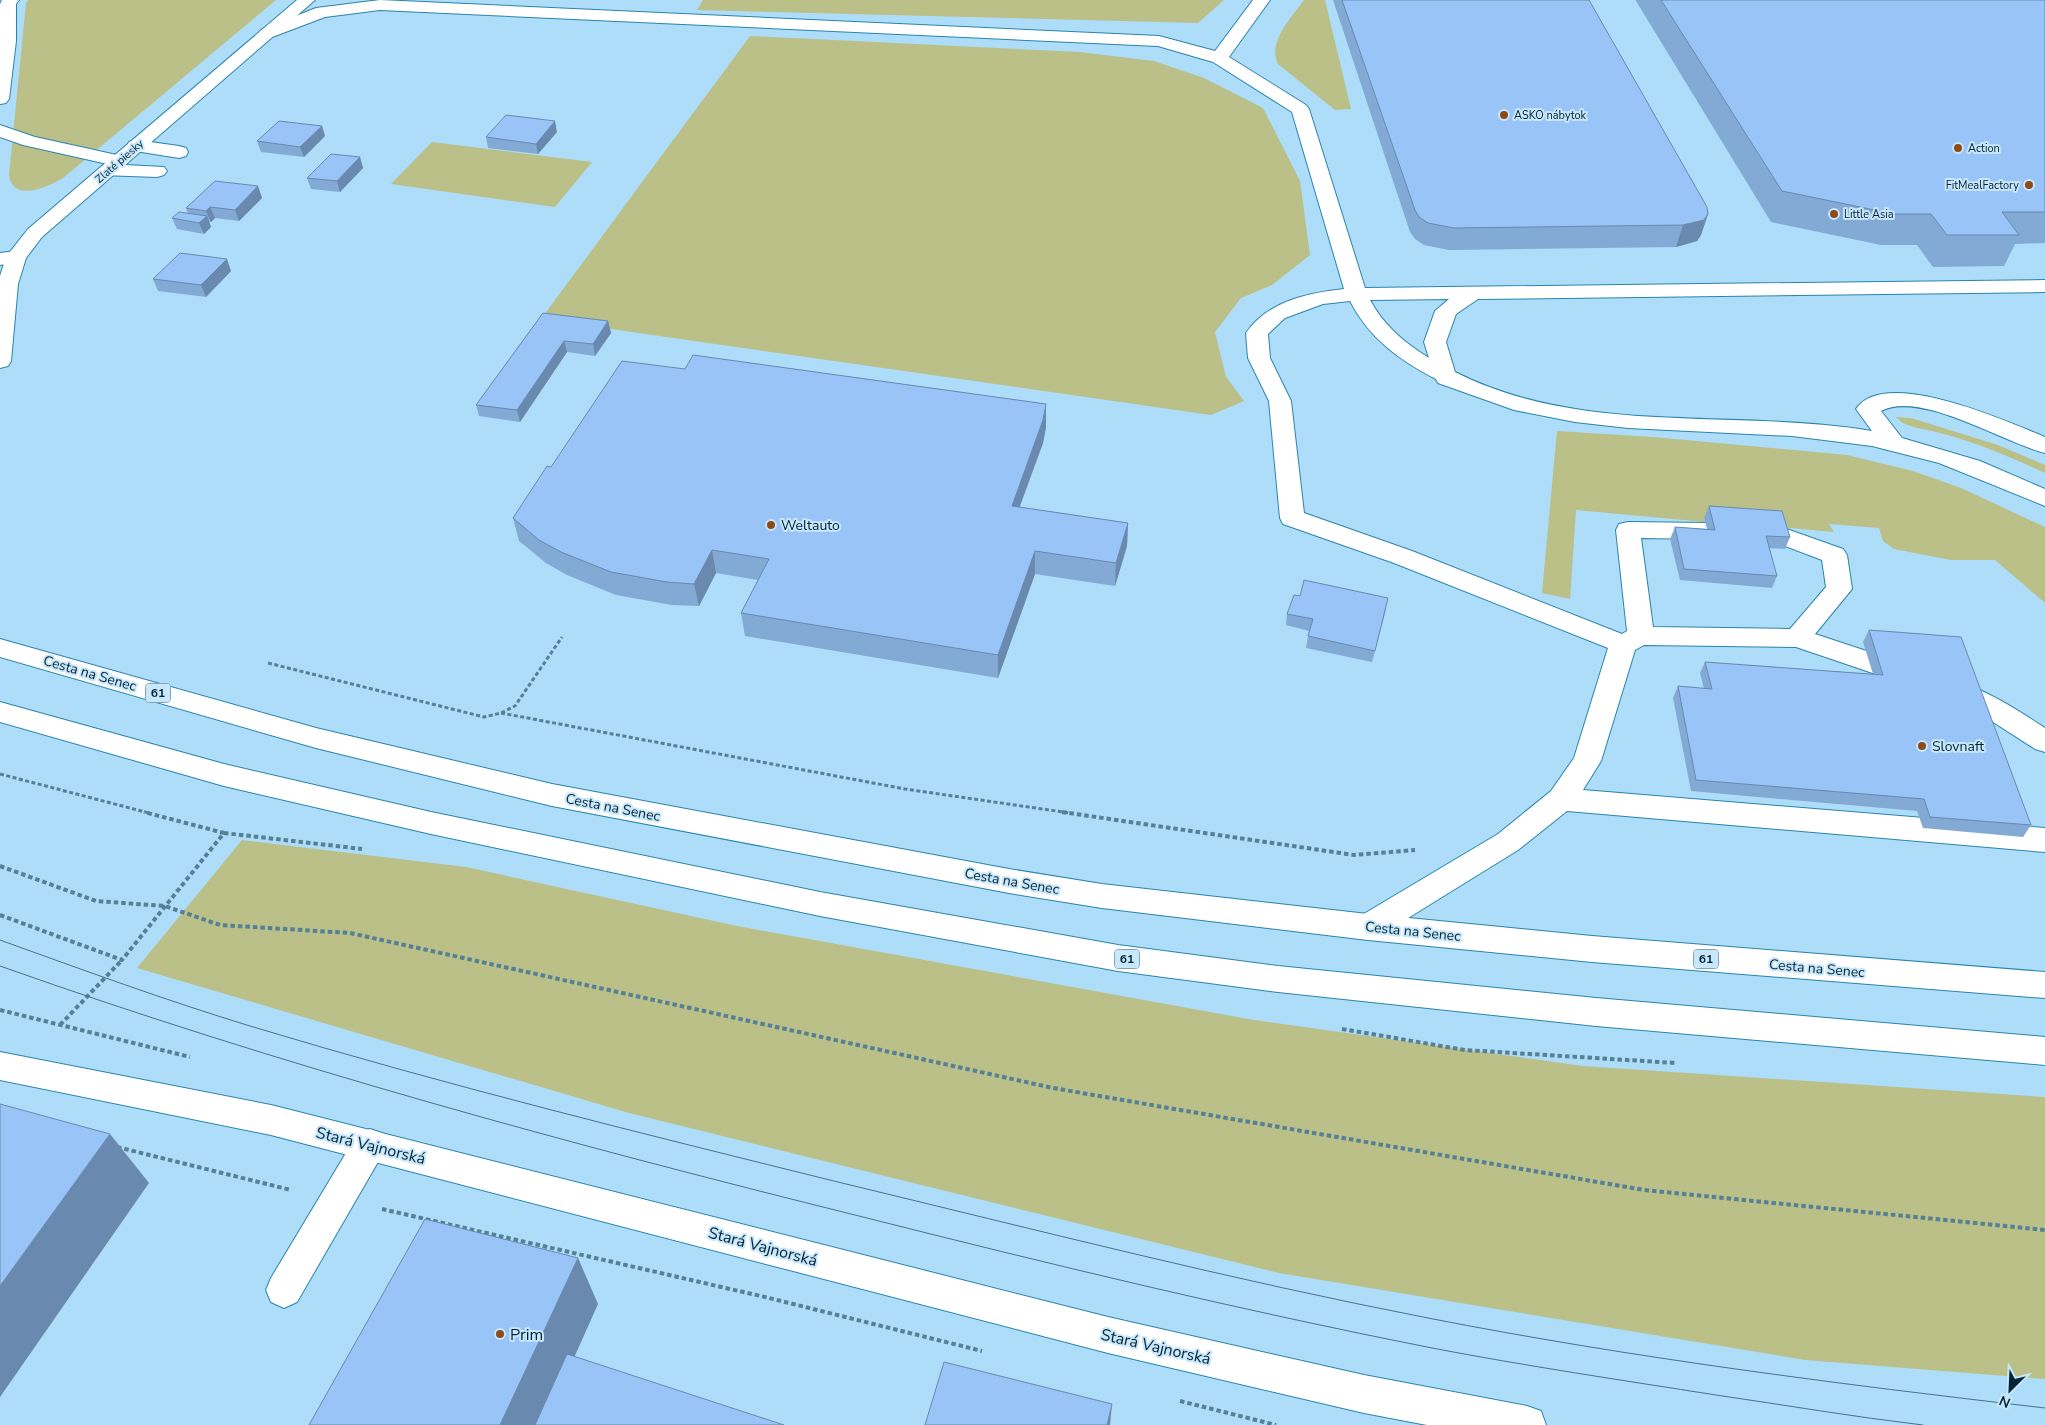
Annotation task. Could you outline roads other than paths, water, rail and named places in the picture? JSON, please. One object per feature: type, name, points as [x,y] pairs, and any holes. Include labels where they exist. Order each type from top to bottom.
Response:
[{"type":"main road","points":[[0,99],[7,41],[8,4],[11,0]]},
{"type":"main road","name":"Zlaté piesky","points":[[0,361],[8,284],[8,258],[307,0]]},
{"type":"main road","points":[[1219,58],[1262,0]]},
{"type":"main road","points":[[267,34],[322,12],[374,3],[1159,41],[1219,58],[1300,109],[1356,294],[1373,322],[1399,349],[1446,378],[1514,404],[1583,416],[1834,433],[1893,442],[1944,456],[1991,473],[2045,498]]},
{"type":"main road","points":[[0,132],[113,166],[156,171]]},
{"type":"main road","points":[[136,146],[179,152]]},
{"type":"main road","points":[[2045,286],[1356,294],[1320,298],[1277,313],[1257,333],[1259,358],[1280,401],[1292,518],[1632,640],[1797,638],[1964,693],[2014,721],[2045,742]]},
{"type":"main road","points":[[1446,378],[1435,342],[1446,311],[1474,292]]},
{"type":"main road","points":[[1893,442],[1867,409],[1886,400],[1911,400],[1936,406],[1984,421],[2045,446]]},
{"type":"main road","points":[[1368,927],[1508,842],[1561,799],[1587,760],[1632,640],[1628,530],[1708,531]]},
{"type":"main road","points":[[1781,535],[1834,555],[1839,589],[1797,638]]},
{"type":"main road","name":"Cesta na Senec","points":[[0,648],[316,738],[552,795],[1009,881],[1102,896],[1368,927],[1592,949],[2045,985]]},
{"type":"main road","name":"61","points":[[0,712],[224,775],[431,823],[820,904],[1118,958],[1278,979],[1596,1012],[2045,1051]]},
{"type":"main road","points":[[1561,799],[2045,840]]},
{"type":"main road","name":"Stará Vajnorská","points":[[0,1066],[271,1120],[1108,1335],[1364,1394],[1527,1425]]},
{"type":"main road","points":[[284,1290],[370,1144]]},
{"type":"tram line","points":[[0,940],[218,1016],[397,1069],[693,1146],[1208,1271],[1428,1318],[1582,1346],[1813,1380],[2045,1408]]},
{"type":"tram line","points":[[0,966],[212,1037],[426,1102],[750,1189],[1073,1269],[1288,1318],[1467,1355],[1845,1415],[1923,1425]]},
{"type":"place","name":"ASKO nábytok","points":[[1504,115]]},
{"type":"place","name":"Action","points":[[1958,148]]},
{"type":"place","name":"FitMealFactory","points":[[2029,185]]},
{"type":"place","name":"Little Asia","points":[[1834,214]]},
{"type":"place","name":"Weltauto","points":[[771,525]]},
{"type":"place","name":"Slovnaft","points":[[1922,746]]},
{"type":"place","name":"Prim","points":[[500,1334]]}]
